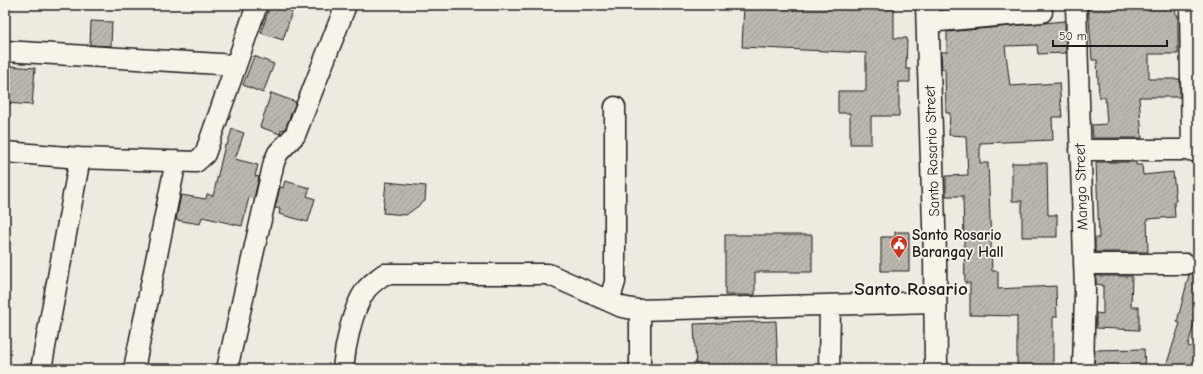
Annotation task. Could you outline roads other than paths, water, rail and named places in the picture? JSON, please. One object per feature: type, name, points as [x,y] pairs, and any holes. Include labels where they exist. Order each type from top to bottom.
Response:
[{"type":"main road","name":"Santo Rosario Street","points":[[928,14],[936,369]]},
{"type":"street","points":[[5,152],[80,158],[176,160],[196,162],[205,154],[257,5]]},
{"type":"street","points":[[227,369],[274,162],[278,153],[295,135],[346,5]]},
{"type":"street","name":"Mango Street","points":[[1076,5],[1084,264],[1083,369]]},
{"type":"street","points":[[1080,150],[1195,151],[1194,32],[1190,5]]},
{"type":"street","points":[[928,14],[1042,12]]},
{"type":"street","points":[[5,51],[236,65]]},
{"type":"street","points":[[609,301],[614,282],[615,107]]},
{"type":"street","points":[[41,369],[80,158]]},
{"type":"street","points":[[134,369],[176,160]]},
{"type":"street","points":[[1084,264],[1186,264]]},
{"type":"street","points":[[343,369],[345,345],[361,298],[370,285],[384,274],[548,274],[622,307],[640,310],[935,302]]},
{"type":"street","points":[[829,369],[830,306]]},
{"type":"street","points":[[640,310],[640,369]]},
{"type":"place","name":"Santo Rosario Barangay Hall","points":[[899,259]]},
{"type":"district","name":"Santo Rosario","points":[[911,289]]}]
